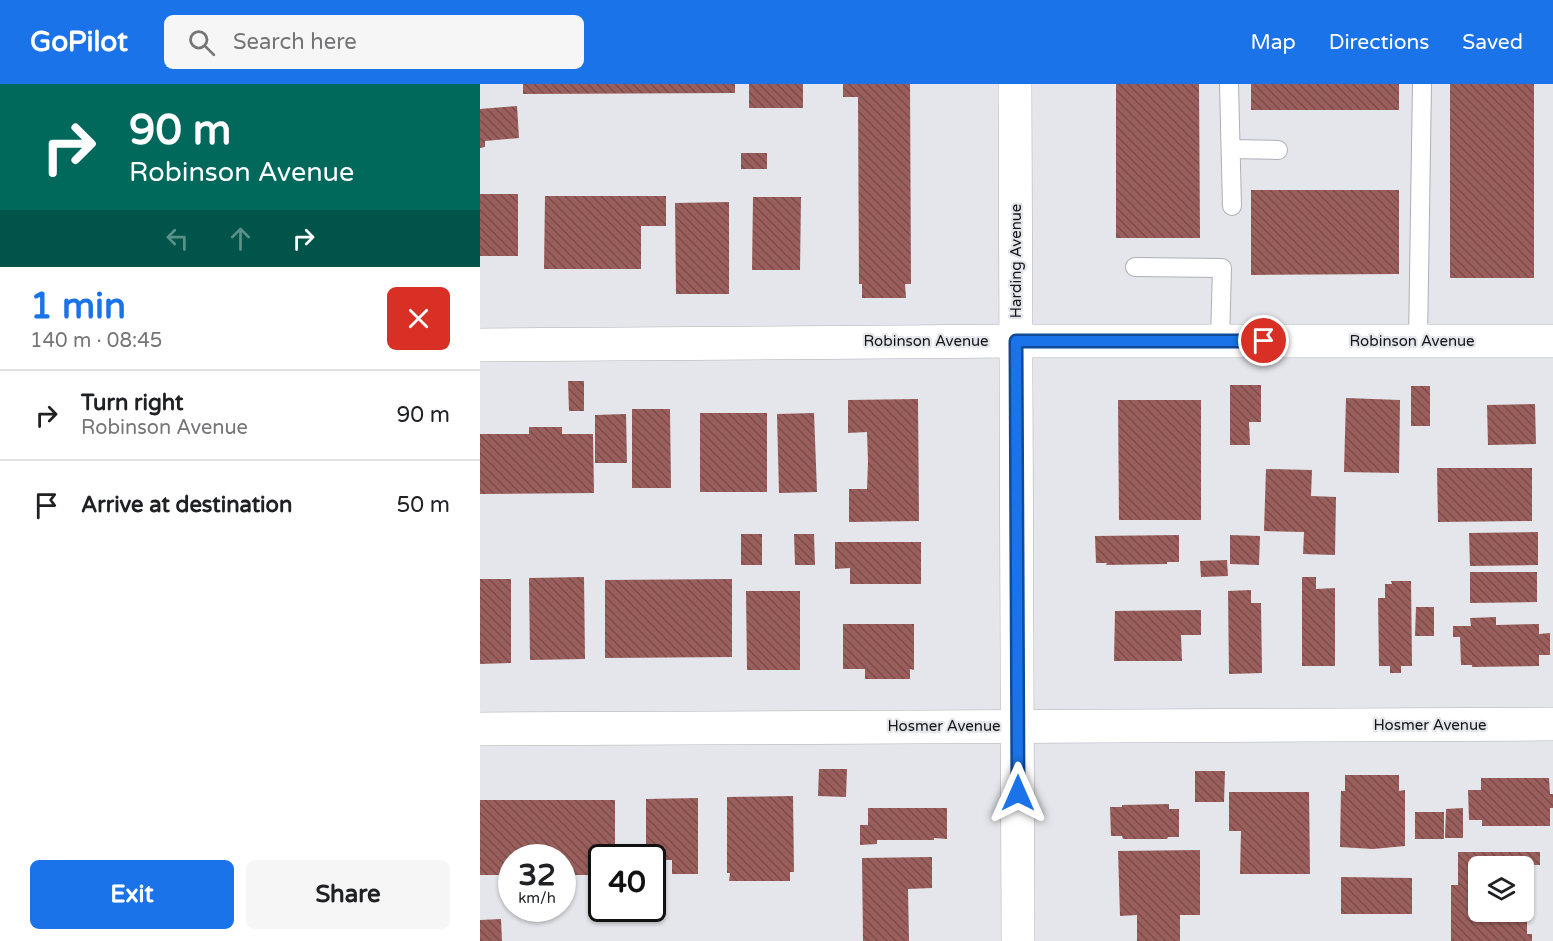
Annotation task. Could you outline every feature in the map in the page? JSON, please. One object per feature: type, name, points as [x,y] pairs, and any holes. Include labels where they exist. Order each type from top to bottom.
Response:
[{"type":"street","name":"Harding Avenue","points":[[1015,84],[1018,941]]},
{"type":"street","name":"Robinson Avenue","points":[[480,345],[1016,341],[1553,341]]},
{"type":"street","name":"Hosmer Avenue","points":[[480,729],[1553,724]]},
{"type":"lane","points":[[1229,84],[1232,206]]},
{"type":"lane","points":[[1418,341],[1422,84]]},
{"type":"lane","points":[[1231,149],[1278,150]]},
{"type":"lane","points":[[1136,267],[1221,268],[1220,341]]},
{"type":"building","points":[[523,84],[735,84],[735,93],[523,94]]},
{"type":"building","points":[[749,84],[803,84],[803,108],[749,108]]},
{"type":"building","points":[[843,84],[910,84],[911,284],[905,284],[906,298],[862,298],[862,284],[859,284],[858,97],[843,97]]},
{"type":"building","points":[[1116,84],[1199,84],[1200,238],[1116,238]]},
{"type":"building","points":[[1251,84],[1399,84],[1399,110],[1251,110]]},
{"type":"building","points":[[1450,84],[1534,84],[1534,278],[1450,278]]},
{"type":"building","points":[[517,106],[519,138],[485,141],[485,147],[480,148],[480,109]]},
{"type":"building","points":[[741,153],[767,153],[767,169],[741,169]]},
{"type":"building","points":[[1251,190],[1399,190],[1399,274],[1251,275]]},
{"type":"building","points":[[480,194],[518,194],[518,256],[480,256]]},
{"type":"building","points":[[545,196],[666,196],[666,226],[641,226],[641,269],[544,269]]},
{"type":"building","points":[[753,197],[801,197],[800,270],[752,270]]},
{"type":"building","points":[[729,202],[729,294],[676,294],[675,203]]},
{"type":"building","points":[[568,381],[584,381],[584,411],[569,411]]},
{"type":"building","points":[[1230,385],[1261,385],[1261,422],[1249,422],[1250,445],[1230,445]]},
{"type":"building","points":[[1411,386],[1430,386],[1430,426],[1411,426]]},
{"type":"building","points":[[1346,398],[1400,400],[1399,473],[1344,472]]},
{"type":"building","points":[[918,399],[919,521],[849,522],[849,489],[867,489],[868,462],[867,432],[848,433],[848,400]]},
{"type":"building","points":[[1118,400],[1201,400],[1201,520],[1119,520]]},
{"type":"building","points":[[1535,404],[1536,444],[1488,445],[1487,405]]},
{"type":"building","points":[[632,409],[670,409],[671,488],[632,488]]},
{"type":"building","points":[[700,413],[767,413],[767,492],[700,492]]},
{"type":"building","points":[[814,413],[817,492],[779,493],[777,414]]},
{"type":"building","points":[[626,414],[627,463],[595,463],[595,415]]},
{"type":"building","points":[[529,427],[562,427],[562,434],[593,434],[594,493],[480,494],[480,434],[529,434]]},
{"type":"building","points":[[1437,468],[1532,468],[1532,521],[1438,522]]},
{"type":"building","points":[[1266,469],[1312,470],[1311,496],[1336,497],[1335,555],[1303,554],[1304,532],[1264,531]]},
{"type":"building","points":[[1538,532],[1538,565],[1470,566],[1469,533]]},
{"type":"building","points":[[741,534],[762,534],[762,565],[741,565]]},
{"type":"building","points":[[794,534],[814,534],[815,565],[795,565]]},
{"type":"building","points":[[1179,535],[1179,562],[1106,565],[1107,563],[1096,563],[1095,536]]},
{"type":"building","points":[[1230,535],[1260,536],[1259,565],[1230,564]]},
{"type":"building","points":[[835,542],[921,542],[921,584],[850,584],[850,568],[835,569]]},
{"type":"building","points":[[1227,560],[1228,576],[1201,577],[1200,561]]},
{"type":"building","points":[[1470,572],[1537,572],[1537,602],[1470,603]]},
{"type":"building","points":[[584,577],[585,659],[530,660],[529,578]]},
{"type":"building","points":[[1302,577],[1316,577],[1316,589],[1335,588],[1335,666],[1302,666]]},
{"type":"building","points":[[480,579],[511,579],[511,663],[480,664]]},
{"type":"building","points":[[732,579],[732,657],[605,658],[605,580]]},
{"type":"building","points":[[1391,581],[1411,581],[1412,666],[1401,666],[1401,673],[1390,673],[1390,666],[1379,666],[1378,598],[1385,598],[1385,584],[1392,584]]},
{"type":"building","points":[[1251,590],[1251,603],[1261,603],[1262,673],[1229,674],[1228,591]]},
{"type":"building","points":[[746,591],[800,591],[800,670],[747,670]]},
{"type":"building","points":[[1416,607],[1434,607],[1434,636],[1415,636]]},
{"type":"building","points":[[1201,610],[1201,635],[1181,635],[1182,661],[1114,661],[1115,611]]},
{"type":"building","points":[[1496,617],[1496,625],[1539,624],[1539,634],[1550,633],[1550,655],[1539,655],[1539,666],[1472,667],[1472,665],[1461,665],[1460,637],[1453,637],[1453,626],[1471,626],[1470,618]]},
{"type":"building","points":[[843,624],[914,624],[914,670],[910,669],[910,679],[865,679],[865,669],[843,669]]},
{"type":"building","points":[[819,769],[847,769],[846,797],[818,796]]},
{"type":"building","points":[[1195,771],[1225,771],[1224,802],[1195,802]]},
{"type":"building","points":[[1345,775],[1399,775],[1399,791],[1405,790],[1405,846],[1373,849],[1340,847],[1341,791],[1345,791]]},
{"type":"building","points":[[1481,778],[1549,778],[1550,794],[1553,794],[1550,826],[1482,826],[1482,820],[1469,820],[1468,790],[1481,790]]},
{"type":"building","points":[[1229,792],[1309,792],[1310,874],[1240,874],[1241,831],[1229,831]]},
{"type":"building","points":[[793,796],[794,872],[790,872],[790,881],[729,881],[730,873],[727,873],[727,797]]},
{"type":"building","points":[[698,798],[698,874],[672,874],[672,860],[666,860],[666,844],[646,844],[646,799]]},
{"type":"building","points":[[480,800],[615,800],[615,844],[588,844],[588,875],[576,875],[576,844],[498,844],[498,875],[480,875]]},
{"type":"building","points":[[1169,804],[1169,809],[1179,809],[1179,837],[1123,839],[1122,836],[1111,836],[1110,807]]},
{"type":"building","points":[[868,808],[947,808],[947,839],[877,840],[877,844],[860,845],[860,825],[868,825]]},
{"type":"building","points":[[1463,808],[1463,838],[1445,838],[1446,809]]},
{"type":"building","points":[[1415,812],[1444,812],[1444,839],[1415,839]]},
{"type":"building","points":[[1200,850],[1200,915],[1180,915],[1180,941],[1137,941],[1137,915],[1120,916],[1118,851]]},
{"type":"building","points":[[1458,852],[1540,852],[1540,865],[1534,865],[1534,856],[1468,856],[1468,922],[1527,922],[1527,934],[1532,934],[1532,941],[1451,941],[1451,885],[1458,885]]},
{"type":"building","points":[[932,857],[932,888],[908,889],[909,941],[863,941],[862,858]]},
{"type":"building","points":[[1341,877],[1412,878],[1412,914],[1341,914]]},
{"type":"building","points":[[498,919],[498,922],[501,922],[502,941],[480,941],[480,920]]},
{"type":"route","points":[[1018,793],[1016,341],[1264,341]]}]
